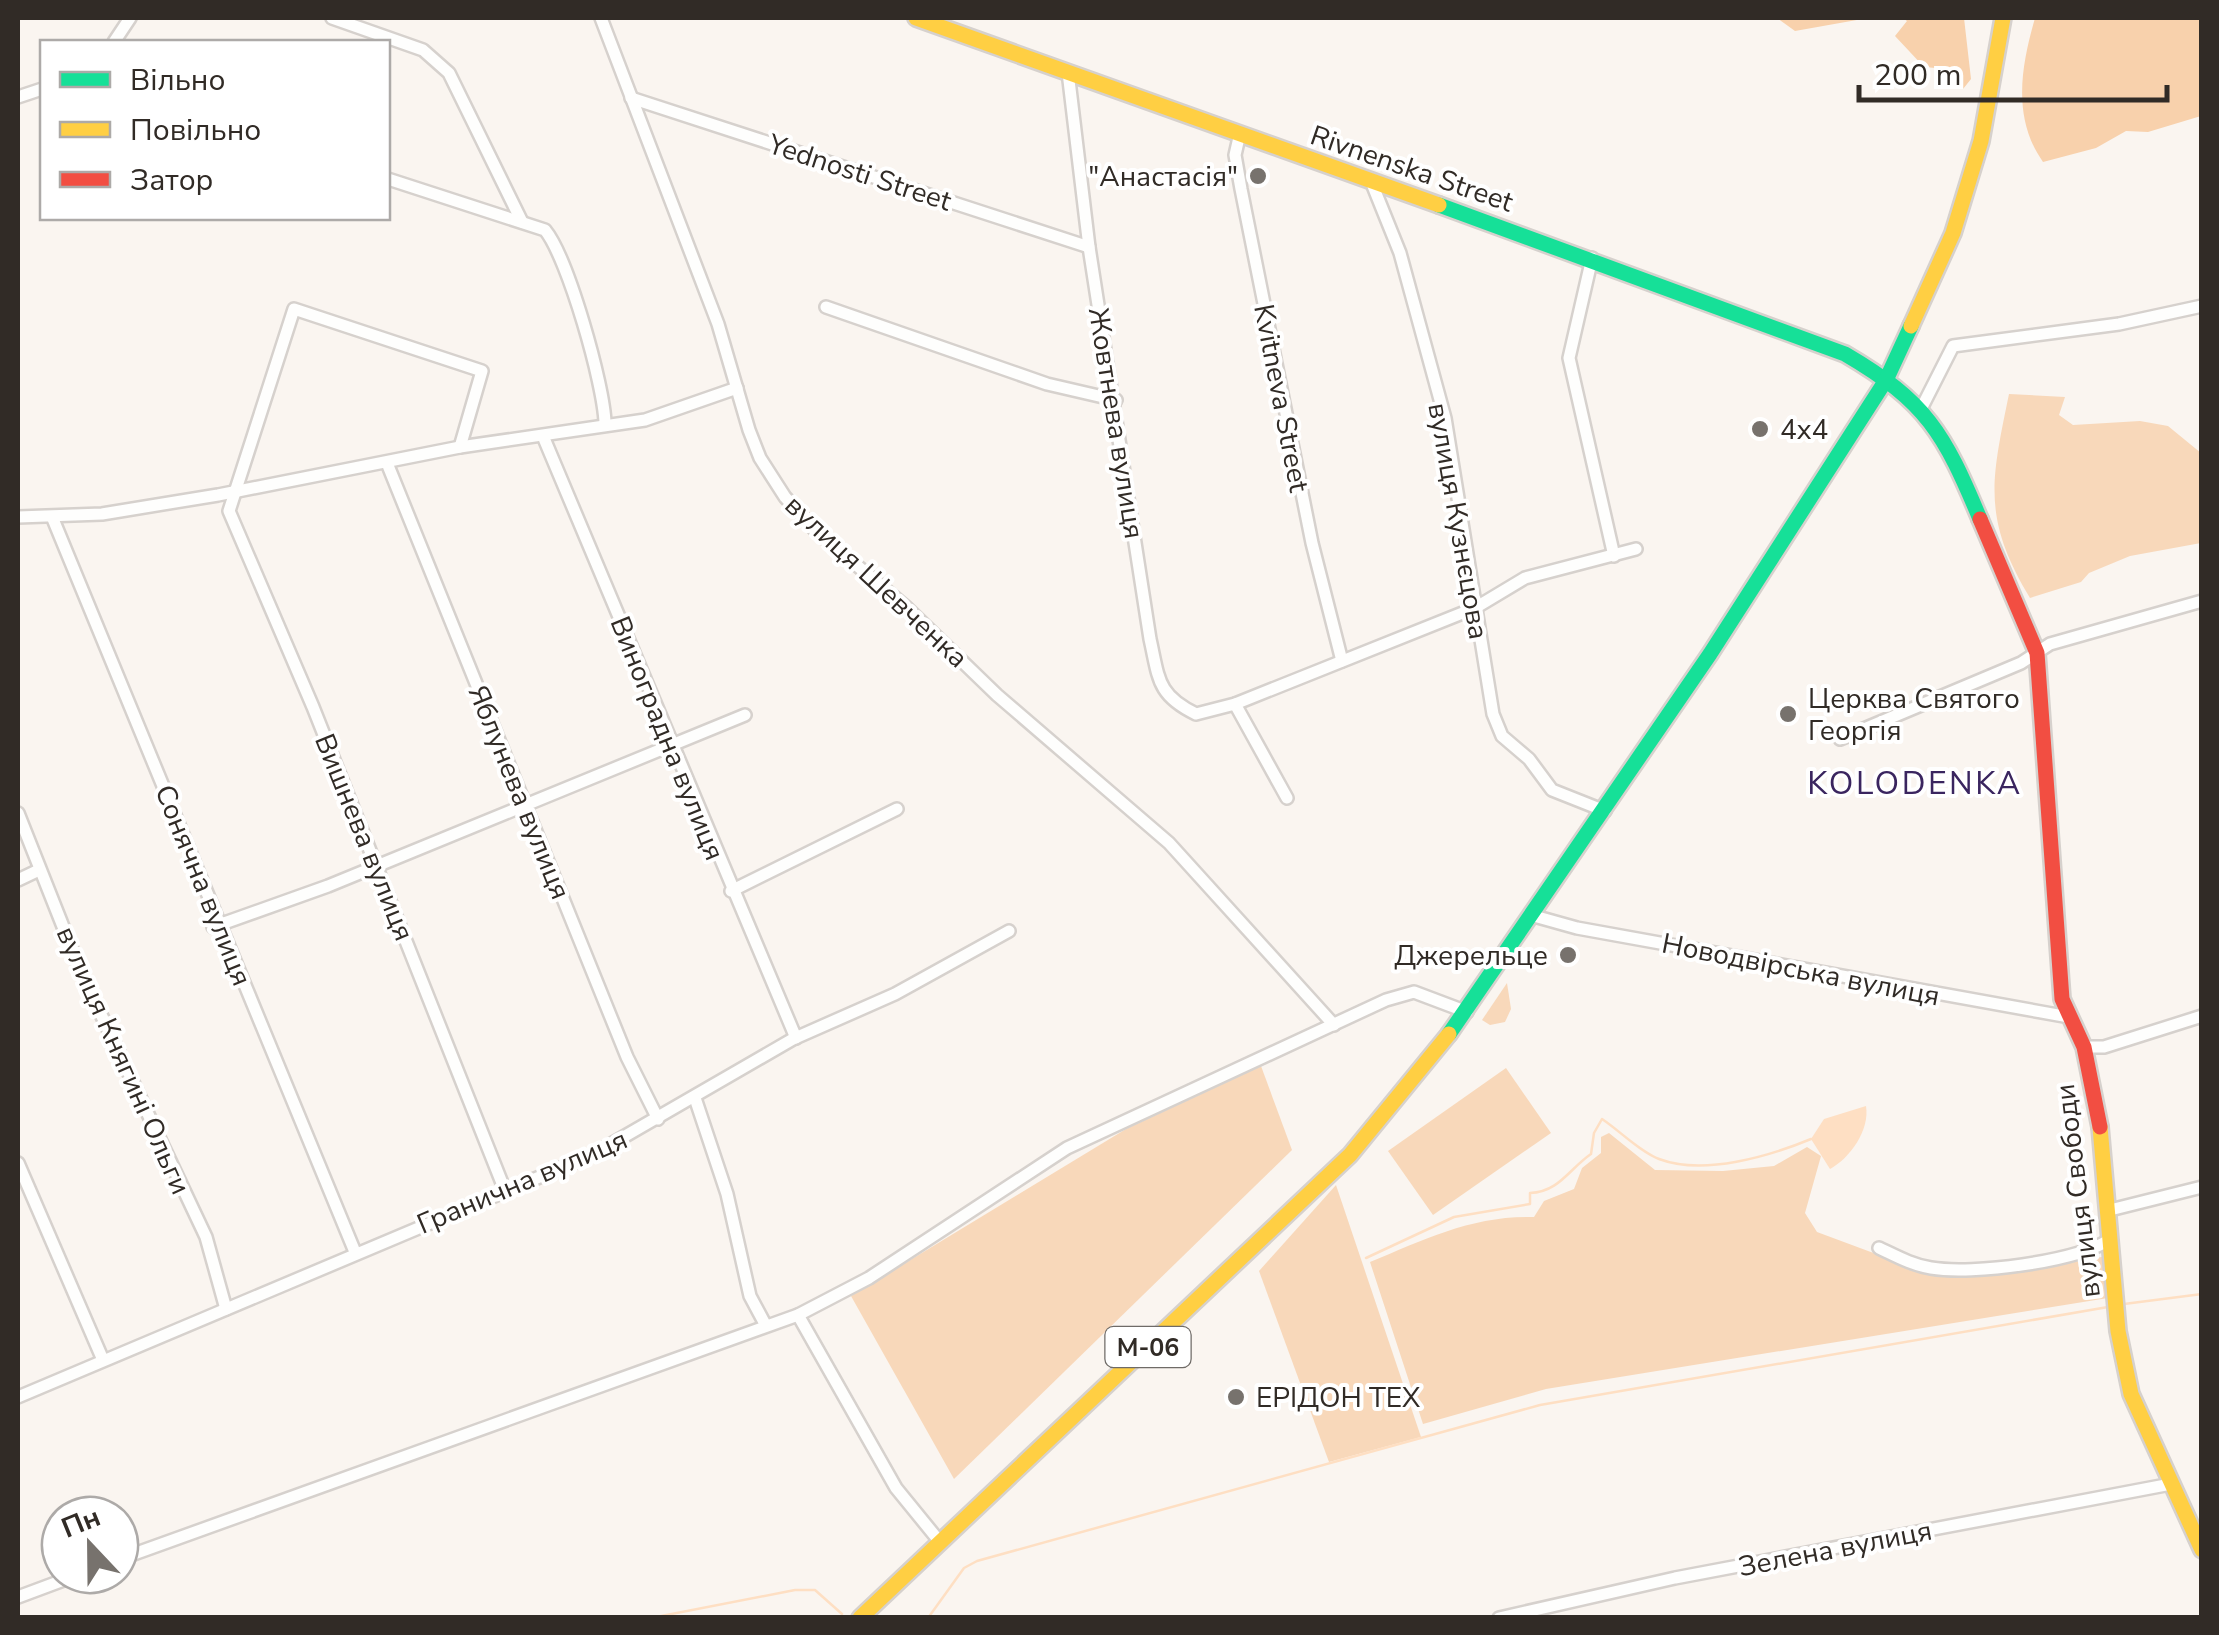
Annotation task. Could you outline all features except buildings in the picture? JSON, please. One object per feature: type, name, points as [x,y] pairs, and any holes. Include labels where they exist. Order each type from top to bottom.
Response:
[{"type":"main road","name":"Rivnenska Street","points":[[916,18],[1826,344],[1886,380]]},
{"type":"main road","name":"М-06","points":[[860,1618],[1350,1155],[1467,1012],[1606,811],[1886,380],[1953,232],[1981,141],[2003,18]]},
{"type":"main road","name":"вулиця Свободи","points":[[1886,380],[1922,409],[1950,448],[2037,653],[2050,787],[2058,968],[2068,1018],[2084,1048],[2100,1122],[2118,1331],[2131,1394],[2202,1550]]},
{"type":"street","points":[[115,40],[130,18]]},
{"type":"street","points":[[332,18],[422,50],[450,73],[522,222]]},
{"type":"street","name":"вулиця Шевченка","points":[[601,18],[718,324],[760,458],[785,497],[816,531],[1169,843],[1334,1025]]},
{"type":"street","name":"Жовтнева вулиця","points":[[1068,72],[1089,247],[1116,400],[1150,639],[1162,692],[1196,714],[1235,704],[1475,608],[1525,578],[1636,549]]},
{"type":"street","name":"Yednosti Street","points":[[631,98],[1089,247]]},
{"type":"street","name":"Kvitneva Street","points":[[1240,133],[1235,155],[1241,188],[1304,505],[1342,660]]},
{"type":"street","points":[[390,180],[545,230],[556,243],[598,378],[605,423]]},
{"type":"street","name":"вулиця Кузнєцова","points":[[1371,181],[1400,253],[1445,418],[1487,684],[1502,736],[1529,759],[1552,790],[1606,811]]},
{"type":"street","points":[[1592,258],[1569,358],[1614,556]]},
{"type":"street","points":[[1922,409],[1953,346],[2118,324],[2202,306]]},
{"type":"street","points":[[826,307],[1047,384],[1116,400]]},
{"type":"street","name":"Вишнева вулиця","points":[[460,446],[482,372],[294,308],[229,511],[376,863],[504,1188]]},
{"type":"street","points":[[18,517],[54,518],[238,490],[460,446],[645,420],[737,388]]},
{"type":"street","name":"Виноградна вулиця","points":[[543,436],[796,1038]]},
{"type":"street","name":"Яблунева вулиця","points":[[387,463],[527,802],[626,1058],[658,1119]]},
{"type":"street","name":"Сонячна вулиця","points":[[54,518],[217,926],[355,1252]]},
{"type":"street","points":[[1840,738],[2113,622],[2202,601]]},
{"type":"street","points":[[1235,704],[1288,798]]},
{"type":"street","points":[[217,926],[745,714]]},
{"type":"street","points":[[731,890],[897,808]]},
{"type":"street","name":"вулиця Княгині Ольги","points":[[18,813],[38,870],[154,1134],[206,1238],[226,1309]]},
{"type":"street","points":[[18,880],[38,870]]},
{"type":"street","name":"Новодвірська вулиця","points":[[1534,916],[1578,928],[2068,1018]]},
{"type":"street","name":"Гранична вулиця","points":[[18,1397],[504,1188],[594,1154],[796,1038],[895,994],[1009,931]]},
{"type":"street","points":[[140,1552],[764,1324],[798,1315],[870,1278],[1067,1148],[1386,1000],[1414,992],[1467,1012]]},
{"type":"street","points":[[2084,1048],[2104,1047],[2202,1016]]},
{"type":"street","points":[[696,1098],[728,1194],[750,1296],[764,1324]]},
{"type":"street","points":[[18,1162],[103,1360]]},
{"type":"street","points":[[2110,1210],[2202,1187]]},
{"type":"street","points":[[1879,1248],[1908,1262],[1949,1270],[2072,1258],[2109,1240]]},
{"type":"street","points":[[798,1315],[896,1488],[940,1542]]},
{"type":"street","name":"Зелена вулиця","points":[[1499,1618],[1675,1578],[2171,1484]]},
{"type":"shaded area","points":[[1777,18],[1868,18],[1795,31]]},
{"type":"shaded area","points":[[1903,18],[1964,18],[1971,79],[1963,89],[1951,81],[1947,69],[1924,67],[1895,36],[1907,21]]},
{"type":"shaded area","points":[[2035,18],[2201,18],[2201,116],[2148,132],[2126,131],[2096,148],[2043,162],[2027,128],[2022,92]]},
{"type":"shaded area","points":[[2009,394],[2065,397],[2059,415],[2073,425],[2140,421],[2168,426],[2201,453],[2201,543],[2130,556],[2089,573],[2081,582],[2030,598],[2004,545],[1995,499],[1998,452]]},
{"type":"shaded area","points":[[1507,983],[1511,1009],[1505,1022],[1490,1025],[1482,1020]]},
{"type":"shaded area","points":[[1261,1066],[1292,1150],[954,1479],[851,1296],[1126,1129]]},
{"type":"shaded area","points":[[1506,1068],[1551,1133],[1433,1215],[1388,1151]]},
{"type":"shaded area","points":[[1866,1106],[1865,1124],[1857,1142],[1830,1169],[1811,1139],[1824,1119]]},
{"type":"shaded area","points":[[1609,1133],[1655,1170],[1723,1171],[1774,1166],[1807,1147],[1821,1156],[1805,1213],[1817,1232],[1938,1277],[2020,1272],[2107,1256],[2108,1298],[1546,1389],[1423,1424],[1370,1262],[1470,1224],[1534,1217],[1544,1201],[1574,1189],[1582,1168],[1601,1153],[1601,1137]]},
{"type":"shaded area","points":[[1336,1185],[1421,1437],[1329,1462],[1259,1271]]},
{"type":"waterway","points":[[1366,1258],[1454,1217],[1530,1204],[1530,1193],[1549,1189],[1591,1154],[1594,1133],[1602,1119],[1637,1146],[1677,1164],[1736,1162],[1811,1139]]},
{"type":"waterway","points":[[2124,1304],[2202,1294]]},
{"type":"waterway","points":[[928,1618],[964,1568],[977,1561],[1540,1405],[2108,1307]]},
{"type":"waterway","points":[[651,1618],[795,1590],[815,1590],[842,1614]]},
{"type":"traffic: fast","points":[[1439,205],[1845,354],[1896,388],[1930,422],[1980,519]]},
{"type":"traffic: fast","points":[[1449,1034],[1710,654],[1886,380],[1911,326]]},
{"type":"traffic: slow","points":[[916,18],[1439,205]]},
{"type":"traffic: slow","points":[[1911,326],[1953,233],[1981,141],[2003,18]]},
{"type":"traffic: slow","points":[[860,1618],[1350,1155],[1449,1034]]},
{"type":"traffic: slow","points":[[2100,1127],[2118,1331],[2131,1394],[2202,1550]]},
{"type":"traffic: jam","points":[[1980,519],[2037,653],[2062,999],[2084,1047],[2100,1127]]},
{"type":"place","name":"\"Анастасія\"","points":[[1258,176]]},
{"type":"place","name":"4x4","points":[[1760,429]]},
{"type":"place","name":"Церква Святого Георгія","points":[[1788,714]]},
{"type":"place","name":"Джерельце","points":[[1568,955]]},
{"type":"place","name":"ЕРІДОН ТЕХ","points":[[1236,1397]]},
{"type":"district","name":"KOLODENKA","points":[[1915,783]]}]
